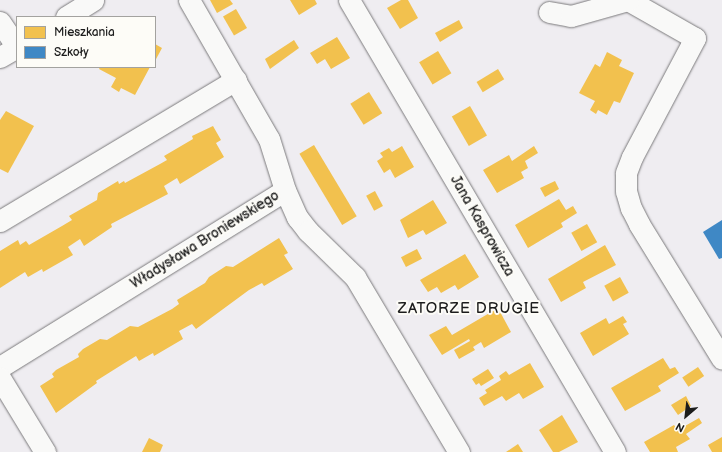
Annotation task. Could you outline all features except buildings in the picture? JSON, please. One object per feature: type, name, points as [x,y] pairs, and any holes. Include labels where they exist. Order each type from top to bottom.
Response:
[{"type":"street","points":[[68,16],[93,0]]},
{"type":"street","points":[[189,0],[269,139],[285,190]]},
{"type":"street","name":"Jana Kasprowicza","points":[[350,0],[615,452]]},
{"type":"street","points":[[550,12],[571,16],[628,0],[695,38],[632,157],[626,173],[626,191],[630,208],[639,224],[722,359]]},
{"type":"street","points":[[0,22],[16,46]]},
{"type":"street","points":[[0,57],[16,48]]},
{"type":"street","points":[[0,221],[236,80]]},
{"type":"street","name":"Władysława Broniewskiego","points":[[0,367],[285,190],[297,217],[308,231],[355,277],[459,452]]},
{"type":"street","points":[[0,378],[44,452]]},
{"type":"district","name":"ZATORZE DRUGIE","points":[[469,309]]}]
